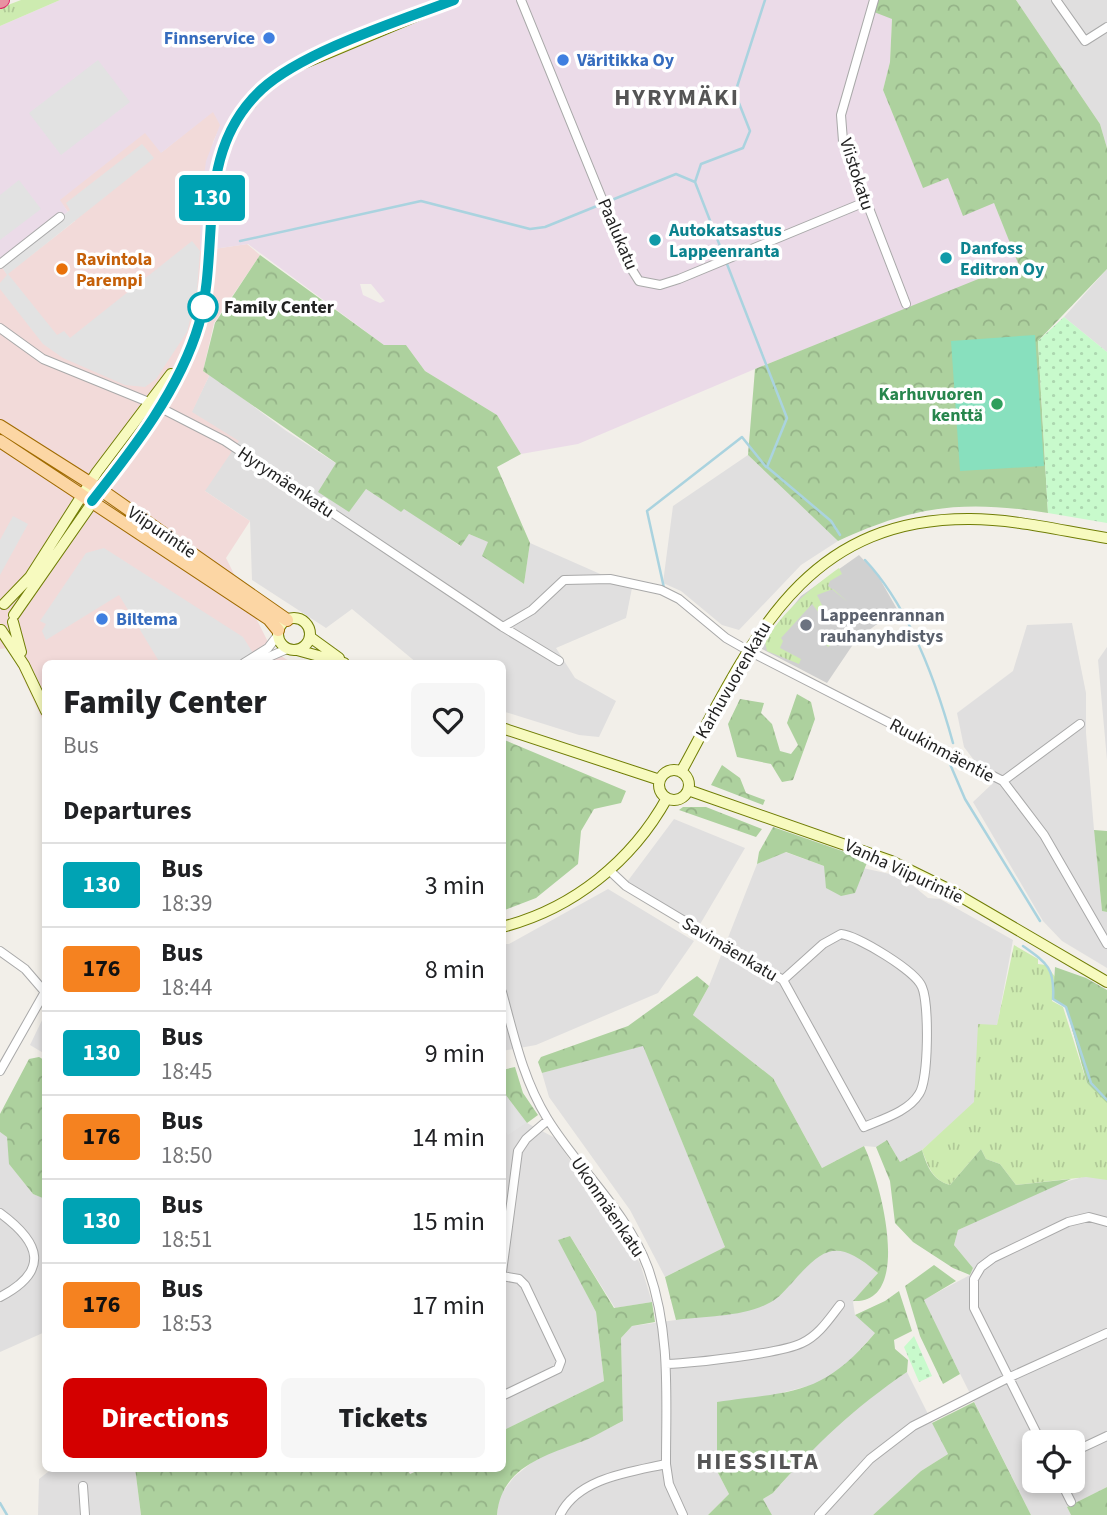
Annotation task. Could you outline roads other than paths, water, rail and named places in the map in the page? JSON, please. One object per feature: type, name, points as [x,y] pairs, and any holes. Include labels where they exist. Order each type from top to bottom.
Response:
[{"type":"main road","points":[[24,665],[13,618],[1,604],[30,577],[155,405],[189,349],[207,290],[213,186],[219,157],[240,115],[260,91],[283,72],[312,57],[454,0]]},
{"type":"main road","name":"Viipurintie","points":[[0,426],[269,619],[278,633]]},
{"type":"main road","name":"Viipurintie","points":[[0,442],[92,492],[287,620]]},
{"type":"main road","points":[[42,703],[24,665],[1,630],[13,618],[92,492]]},
{"type":"main road","name":"Karhuvuorenkatu","points":[[681,772],[747,650],[774,611],[810,574],[852,547],[889,532],[930,521],[971,519],[1107,538]]},
{"type":"main road","points":[[333,660],[292,650],[278,633],[287,620],[297,619],[305,623],[310,637],[341,660]]},
{"type":"main road","points":[[292,650],[303,648],[310,637]]},
{"type":"main road","points":[[506,729],[660,780]]},
{"type":"main road","points":[[671,771],[681,772],[688,779],[688,790],[677,799],[667,798],[660,790],[660,780],[671,771]]},
{"type":"main road","name":"Vanha Viipurintie","points":[[688,790],[891,861],[946,888],[1107,982]]},
{"type":"main road","points":[[506,926],[551,909],[609,870],[643,837],[667,798]]},
{"type":"street","name":"Paalukatu","points":[[521,0],[629,265],[639,281],[660,285],[679,279],[865,202]]},
{"type":"street","name":"Viistokatu","points":[[874,0],[841,115],[843,141],[906,304]]},
{"type":"street","points":[[1056,0],[1085,41],[1107,27]]},
{"type":"street","points":[[0,264],[61,217]]},
{"type":"street","name":"Hyrymäenkatu","points":[[0,328],[43,359],[155,405],[225,441],[503,627],[559,661]]},
{"type":"street","name":"Ruukinmäentie","points":[[503,627],[532,610],[564,580],[610,579],[639,583],[679,599],[726,638],[747,650],[1003,781],[1044,835],[1107,944]]},
{"type":"street","points":[[249,660],[268,648],[278,633]]},
{"type":"street","points":[[264,660],[292,650]]},
{"type":"street","points":[[1003,781],[1080,724]]},
{"type":"street","name":"Savimäenkatu","points":[[609,870],[626,886],[783,979],[864,1127],[907,1107],[920,1094],[925,1067],[926,1000],[921,984],[856,938],[841,934],[823,944],[783,979]]},
{"type":"street","points":[[0,951],[25,969],[42,987]]},
{"type":"street","points":[[0,1072],[42,995]]},
{"type":"street","name":"Ukonmäenkatu","points":[[506,1007],[522,1068],[548,1120],[622,1221],[646,1265],[663,1326],[666,1364],[666,1464],[669,1484],[683,1515]]},
{"type":"street","points":[[506,1243],[518,1151],[526,1139],[548,1120]]},
{"type":"street","points":[[0,1213],[28,1237],[35,1260],[27,1278],[0,1297]]},
{"type":"street","points":[[1035,1430],[974,1308],[971,1293],[981,1268],[993,1258],[1068,1222],[1089,1217],[1107,1222]]},
{"type":"street","points":[[506,1275],[519,1279],[525,1285],[561,1361],[558,1370],[506,1394]]},
{"type":"street","points":[[666,1364],[778,1350],[801,1344],[819,1331],[840,1305]]},
{"type":"street","points":[[820,1515],[870,1459],[893,1440],[944,1408],[1107,1333]]},
{"type":"street","points":[[1085,1446],[1107,1436]]},
{"type":"street","points":[[560,1515],[573,1496],[587,1486],[666,1464]]},
{"type":"street","points":[[83,1486],[85,1515]]},
{"type":"street","points":[[1066,1493],[1071,1502]]},
{"type":"waterway","points":[[765,0],[735,93],[750,131],[743,148],[701,164],[695,182],[787,418],[767,467],[831,521],[840,535]]},
{"type":"waterway","points":[[240,241],[421,201],[530,229],[545,227],[676,174],[695,182]]},
{"type":"waterway","points":[[664,588],[647,511],[742,437],[766,467]]},
{"type":"waterway","points":[[865,560],[895,600],[920,646],[953,743]]},
{"type":"waterway","points":[[950,764],[965,799],[1040,921]]},
{"type":"waterway","points":[[1023,946],[1048,967],[1053,980],[1053,999],[1066,1007],[1091,1083],[1107,1100]]},
{"type":"waterway","points":[[0,1503],[7,1515]]},
{"type":"place","name":"Finnservice","points":[[269,38]]},
{"type":"place","name":"Väritikka Oy","points":[[563,60]]},
{"type":"place","name":"Autokatsastus Lappeenranta","points":[[655,240]]},
{"type":"place","name":"Danfoss Editron Oy","points":[[946,258]]},
{"type":"place","name":"Ravintola Parempi","points":[[62,269]]},
{"type":"place","name":"Family Center","points":[[203,307]]},
{"type":"place","name":"Karhuvuoren kenttä","points":[[997,404]]},
{"type":"place","name":"Biltema","points":[[102,619]]},
{"type":"place","name":"Lappeenrannan rauhanyhdistys","points":[[806,625]]},
{"type":"district","name":"HYRYMÄKI","points":[[677,97]]},
{"type":"district","name":"HIESSILTA","points":[[758,1461]]}]
